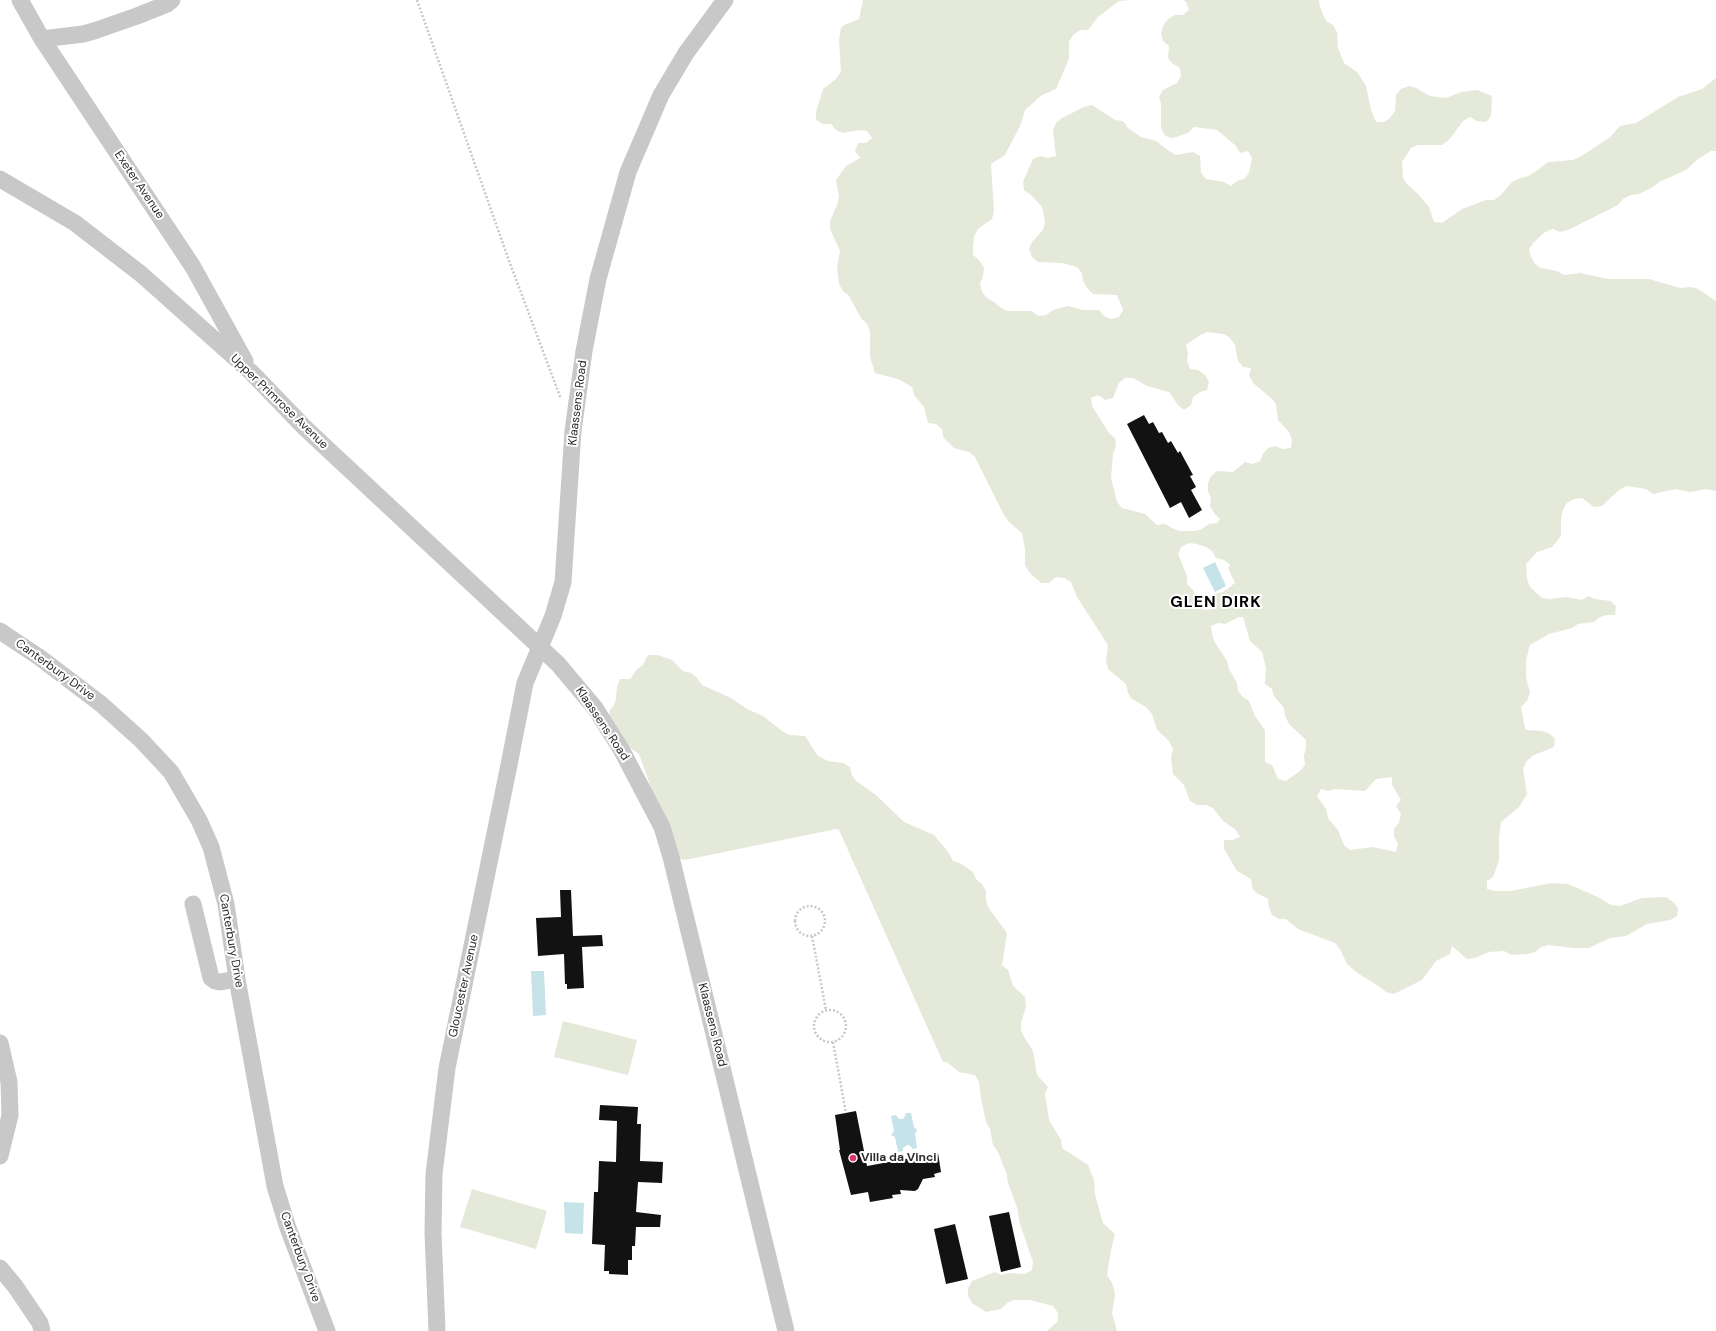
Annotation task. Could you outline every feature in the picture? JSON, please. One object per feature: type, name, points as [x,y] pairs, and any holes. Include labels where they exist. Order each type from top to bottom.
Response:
[{"type":"street","name":"Exeter Avenue","points":[[20,0],[42,39],[193,266],[252,373]]},
{"type":"street","points":[[42,39],[83,34],[94,31],[137,16],[167,4],[172,0]]},
{"type":"street","name":"Klaassens Road","points":[[725,0],[707,27],[686,53],[661,95],[628,172],[598,279],[584,351],[573,431],[563,582],[553,616],[540,648],[576,684],[594,708],[621,749],[662,827],[786,1331]]},
{"type":"street","name":"Upper Primrose Avenue","points":[[0,180],[75,223],[140,274],[252,373],[305,428],[540,648]]},
{"type":"street","name":"Canterbury Drive","points":[[0,631],[101,704],[141,740],[171,772],[199,820],[211,847],[226,904],[237,979],[275,1186],[288,1228],[327,1331]]},
{"type":"street","name":"Gloucester Avenue","points":[[437,1331],[433,1233],[434,1174],[446,1068],[509,765],[523,689],[540,648]]},
{"type":"street","points":[[194,904],[211,978],[215,982],[237,979]]},
{"type":"street","points":[[0,1043],[9,1082],[10,1115],[0,1156]]},
{"type":"street","points":[[0,1268],[15,1286],[40,1323],[42,1331]]},
{"type":"path","points":[[417,0],[508,258],[562,402]]},
{"type":"path","points":[[806,906],[818,908],[823,913],[825,918],[822,930],[812,936],[801,934],[797,930],[795,924],[797,913],[806,906]]},
{"type":"path","points":[[812,936],[826,1010]]},
{"type":"path","points":[[826,1010],[837,1011],[844,1018],[846,1023],[845,1033],[842,1037],[833,1042],[819,1038],[814,1029],[815,1019],[826,1010]]},
{"type":"path","points":[[833,1042],[846,1113]]},
{"type":"green space","points":[[863,0],[1129,0],[1119,1],[1098,17],[1088,30],[1080,30],[1073,35],[1069,42],[1069,58],[1056,89],[1042,95],[1025,110],[1020,126],[1005,155],[991,164],[994,211],[992,219],[978,229],[974,237],[973,247],[973,255],[979,260],[984,268],[980,284],[982,292],[987,298],[1008,311],[1032,311],[1038,316],[1046,315],[1053,310],[1068,306],[1083,310],[1099,310],[1104,316],[1111,319],[1119,317],[1123,310],[1117,295],[1093,294],[1087,288],[1083,281],[1082,273],[1077,267],[1062,263],[1038,262],[1032,257],[1029,249],[1032,242],[1043,230],[1045,223],[1042,207],[1024,190],[1023,182],[1033,159],[1040,156],[1048,158],[1056,156],[1053,130],[1056,123],[1062,118],[1084,107],[1092,105],[1115,120],[1123,121],[1128,128],[1141,137],[1156,141],[1176,155],[1193,152],[1200,156],[1201,173],[1206,179],[1224,182],[1231,186],[1237,181],[1244,179],[1249,173],[1252,158],[1248,151],[1240,153],[1236,146],[1217,130],[1194,127],[1188,133],[1173,138],[1165,136],[1161,128],[1161,104],[1159,97],[1163,90],[1177,83],[1181,76],[1180,68],[1173,64],[1168,58],[1169,46],[1163,41],[1161,33],[1163,26],[1168,19],[1175,15],[1183,15],[1189,10],[1186,2],[1183,0],[1319,0],[1320,7],[1326,21],[1333,25],[1337,32],[1338,48],[1344,63],[1357,72],[1366,86],[1371,110],[1376,122],[1384,122],[1390,118],[1395,111],[1396,95],[1401,89],[1409,86],[1416,88],[1430,96],[1446,98],[1461,92],[1477,90],[1492,96],[1491,116],[1486,122],[1477,121],[1470,117],[1463,121],[1449,140],[1442,145],[1418,145],[1411,148],[1402,162],[1403,178],[1429,207],[1434,222],[1442,223],[1462,209],[1486,200],[1494,200],[1501,195],[1511,183],[1528,176],[1548,162],[1573,160],[1580,157],[1609,138],[1620,126],[1636,123],[1678,97],[1702,89],[1716,78],[1716,151],[1711,151],[1698,159],[1686,170],[1659,182],[1653,187],[1639,194],[1631,195],[1623,199],[1618,205],[1568,230],[1560,232],[1553,229],[1545,232],[1529,249],[1535,264],[1541,268],[1557,271],[1564,275],[1580,273],[1608,279],[1649,279],[1680,288],[1691,287],[1698,289],[1716,301],[1716,491],[1706,489],[1690,492],[1675,489],[1653,494],[1646,489],[1627,486],[1619,490],[1602,506],[1594,507],[1582,498],[1574,499],[1567,503],[1563,510],[1561,518],[1561,535],[1557,541],[1552,547],[1537,552],[1526,564],[1527,579],[1530,587],[1542,598],[1550,599],[1566,597],[1582,600],[1588,596],[1595,599],[1611,601],[1616,606],[1615,615],[1600,617],[1594,622],[1578,624],[1572,628],[1549,634],[1530,645],[1526,660],[1526,677],[1530,693],[1527,701],[1521,707],[1524,723],[1526,730],[1542,731],[1550,734],[1555,739],[1554,747],[1532,756],[1526,762],[1523,769],[1527,794],[1519,807],[1501,822],[1499,837],[1499,861],[1493,877],[1487,881],[1487,889],[1495,891],[1511,891],[1552,883],[1568,884],[1598,897],[1611,905],[1620,906],[1642,898],[1666,897],[1678,908],[1677,916],[1670,920],[1647,924],[1626,936],[1610,938],[1589,948],[1548,945],[1541,947],[1535,952],[1527,954],[1512,955],[1504,951],[1489,952],[1475,958],[1467,959],[1452,946],[1450,954],[1436,961],[1422,980],[1394,994],[1386,992],[1347,964],[1340,949],[1335,943],[1298,929],[1286,919],[1279,919],[1272,915],[1268,899],[1255,892],[1252,887],[1251,879],[1237,871],[1224,849],[1224,840],[1232,840],[1240,837],[1236,830],[1223,821],[1213,808],[1206,805],[1197,805],[1190,801],[1184,785],[1173,774],[1171,757],[1173,749],[1169,741],[1157,730],[1152,714],[1146,707],[1132,699],[1128,693],[1126,684],[1108,669],[1106,661],[1108,645],[1077,597],[1071,582],[1064,578],[1056,577],[1049,583],[1041,583],[1029,572],[1025,565],[1025,549],[1022,533],[1009,522],[1004,515],[975,457],[969,452],[954,448],[943,437],[942,429],[936,424],[928,423],[924,407],[914,395],[912,387],[898,379],[875,373],[870,357],[870,331],[849,296],[843,291],[839,284],[837,267],[840,251],[830,229],[830,221],[839,197],[836,180],[846,166],[860,158],[855,151],[858,143],[866,143],[872,138],[867,131],[859,130],[843,133],[836,130],[831,124],[823,124],[816,120],[816,112],[823,89],[836,79],[841,72],[839,40],[841,28],[844,25],[859,19]],"holes":[[[1207,332],[1224,334],[1230,338],[1235,345],[1238,361],[1243,367],[1251,368],[1249,375],[1253,383],[1276,404],[1278,420],[1289,432],[1292,440],[1291,448],[1283,449],[1275,446],[1268,448],[1260,461],[1252,464],[1245,462],[1233,472],[1217,471],[1211,476],[1208,483],[1208,491],[1211,498],[1210,506],[1220,519],[1217,523],[1209,524],[1202,529],[1195,531],[1179,531],[1165,524],[1157,525],[1145,514],[1122,508],[1117,502],[1111,478],[1113,453],[1116,446],[1115,438],[1109,433],[1092,406],[1091,398],[1098,395],[1105,400],[1113,398],[1119,383],[1125,378],[1133,378],[1147,386],[1169,392],[1178,405],[1184,410],[1191,405],[1193,397],[1200,392],[1207,390],[1209,382],[1205,375],[1198,370],[1190,369],[1187,361],[1188,353],[1186,345]],[[1189,543],[1206,547],[1212,551],[1216,558],[1224,560],[1230,565],[1228,568],[1235,583],[1223,592],[1215,594],[1212,602],[1212,609],[1205,610],[1199,605],[1193,590],[1187,584],[1187,576],[1178,554],[1181,547]],[[1239,617],[1243,617],[1250,641],[1262,652],[1266,668],[1265,684],[1272,689],[1274,696],[1284,708],[1285,716],[1289,724],[1306,740],[1304,756],[1305,765],[1300,771],[1286,781],[1278,779],[1272,765],[1265,762],[1265,730],[1255,716],[1249,701],[1238,691],[1237,683],[1229,669],[1227,661],[1214,641],[1211,626],[1218,623],[1225,624]],[[1392,777],[1392,785],[1401,800],[1396,806],[1401,814],[1399,823],[1394,829],[1394,836],[1398,844],[1396,852],[1373,847],[1350,850],[1344,845],[1338,830],[1328,818],[1326,809],[1317,796],[1321,789],[1328,791],[1336,789],[1365,791],[1376,779]]]},
{"type":"green space","points":[[649,655],[658,655],[672,660],[683,671],[691,673],[697,678],[702,685],[731,698],[747,709],[763,716],[789,735],[805,736],[818,756],[828,761],[843,763],[850,767],[852,775],[856,781],[876,795],[904,822],[934,835],[949,853],[953,861],[960,863],[973,872],[976,879],[982,884],[986,891],[988,907],[1007,933],[1002,965],[1008,970],[1013,986],[1025,997],[1026,1007],[1021,1022],[1021,1030],[1033,1051],[1037,1075],[1048,1087],[1045,1094],[1049,1120],[1061,1140],[1062,1148],[1088,1165],[1094,1180],[1095,1195],[1103,1223],[1115,1234],[1107,1275],[1114,1289],[1115,1296],[1112,1313],[1117,1331],[1047,1331],[1058,1321],[1058,1313],[1053,1306],[1030,1300],[1014,1300],[1007,1303],[1001,1309],[986,1312],[972,1303],[968,1296],[968,1288],[972,1281],[995,1272],[1001,1275],[1009,1273],[1025,1274],[1032,1270],[1033,1262],[1020,1224],[1017,1207],[1008,1183],[1007,1175],[998,1152],[993,1145],[990,1129],[986,1122],[979,1082],[975,1075],[959,1072],[947,1062],[943,1062],[839,830],[836,829],[685,860],[677,858],[652,795],[639,754],[629,747],[609,717],[610,709],[613,707],[616,699],[617,687],[620,679],[629,679],[632,677],[636,670],[643,665]]},
{"type":"green space","points":[[563,1021],[637,1040],[628,1075],[554,1057]]},
{"type":"green space","points":[[472,1189],[547,1211],[536,1249],[460,1227]]},
{"type":"water","points":[[1215,562],[1226,586],[1215,592],[1203,568]]},
{"type":"water","points":[[531,971],[544,971],[546,1015],[533,1016]]},
{"type":"water","points":[[906,1113],[911,1113],[914,1127],[917,1130],[915,1134],[917,1148],[913,1149],[907,1145],[903,1148],[903,1151],[898,1152],[895,1137],[891,1135],[894,1131],[891,1116],[896,1115],[899,1119],[902,1119]]},
{"type":"water","points":[[564,1202],[584,1203],[583,1234],[565,1233]]},
{"type":"building","points":[[1144,415],[1149,424],[1153,422],[1159,433],[1162,432],[1168,443],[1171,441],[1178,453],[1180,451],[1193,475],[1190,476],[1196,487],[1191,490],[1202,510],[1189,518],[1181,502],[1170,508],[1127,424]]},
{"type":"building","points":[[560,890],[571,890],[573,936],[602,935],[603,946],[582,947],[584,988],[567,989],[567,984],[565,984],[564,954],[538,956],[536,918],[561,917]]},
{"type":"building","points":[[600,1105],[638,1107],[637,1124],[641,1124],[640,1161],[663,1162],[662,1183],[638,1182],[636,1212],[661,1215],[660,1227],[636,1227],[635,1246],[632,1246],[632,1260],[628,1260],[628,1275],[609,1274],[609,1271],[604,1271],[605,1245],[592,1244],[594,1192],[598,1192],[599,1161],[616,1162],[617,1121],[599,1120]]},
{"type":"building","name":"Villa da Vinci","points":[[856,1111],[867,1166],[938,1153],[941,1172],[934,1174],[935,1177],[923,1179],[918,1189],[915,1191],[900,1190],[901,1194],[892,1195],[893,1198],[870,1202],[868,1192],[851,1195],[839,1150],[835,1115]]},
{"type":"building","points":[[1009,1212],[1021,1267],[1001,1272],[989,1216]]},
{"type":"building","points":[[955,1224],[968,1279],[946,1284],[934,1229]]},
{"type":"place","name":"Villa da Vinci","points":[[853,1158]]},
{"type":"district","name":"GLEN DIRK","points":[[1216,603]]}]
